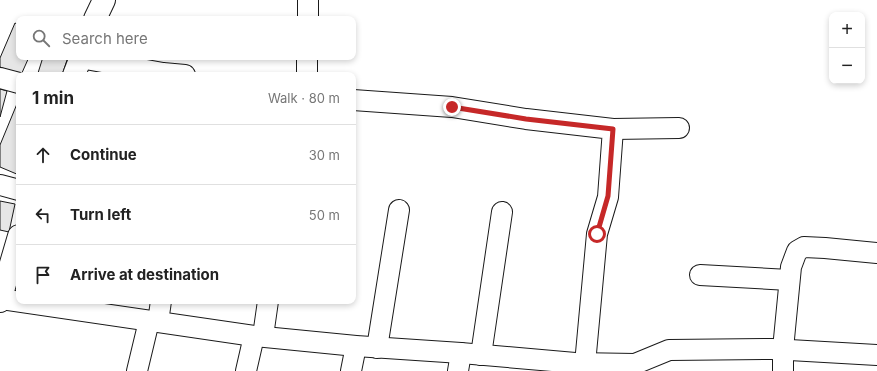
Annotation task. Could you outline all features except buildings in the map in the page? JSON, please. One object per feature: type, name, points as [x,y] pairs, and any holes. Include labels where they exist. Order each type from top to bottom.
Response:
[{"type":"street","points":[[96,16],[104,0]]},
{"type":"street","points":[[308,0],[308,16]]},
{"type":"street","points":[[307,60],[307,72]]},
{"type":"street","points":[[78,63],[154,72]]},
{"type":"street","points":[[0,78],[16,82]]},
{"type":"street","points":[[356,100],[452,107],[526,119],[613,129],[679,128]]},
{"type":"street","points":[[578,366],[597,234],[608,196],[613,129]]},
{"type":"street","points":[[0,185],[16,189]]},
{"type":"street","points":[[377,348],[400,210]]},
{"type":"street","points":[[481,355],[502,212]]},
{"type":"street","points":[[16,246],[0,299],[16,301]]},
{"type":"street","points":[[783,371],[783,349],[789,280],[791,267],[797,251],[804,247],[877,253]]},
{"type":"street","points":[[700,275],[789,280]]},
{"type":"street","points":[[35,304],[259,336],[377,348],[459,362],[481,355],[578,366],[635,364],[669,350],[783,349],[877,355]]},
{"type":"street","points":[[137,371],[160,304]]},
{"type":"street","points":[[246,371],[259,336],[267,304]]},
{"type":"street","points":[[351,371],[356,346]]},
{"type":"route","points":[[452,107],[526,119],[613,129],[608,196],[597,234]]}]
